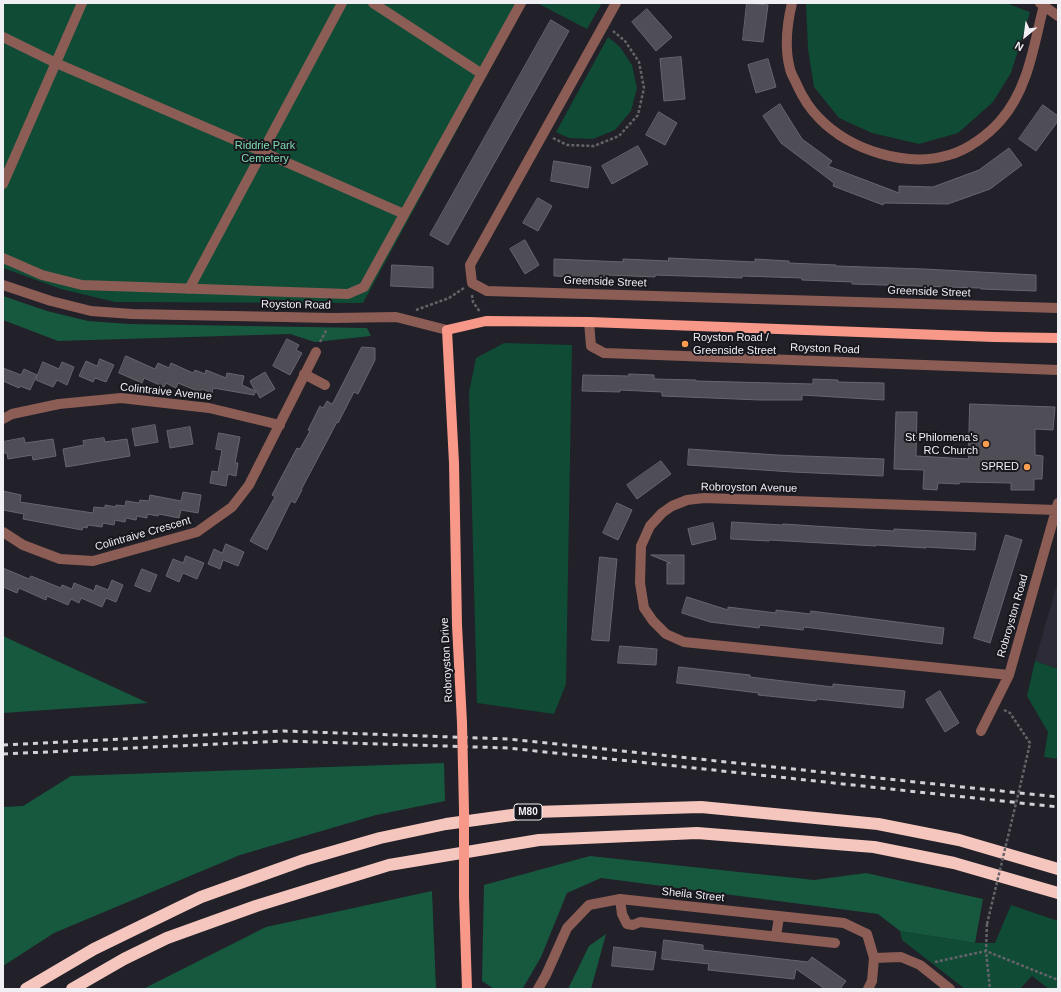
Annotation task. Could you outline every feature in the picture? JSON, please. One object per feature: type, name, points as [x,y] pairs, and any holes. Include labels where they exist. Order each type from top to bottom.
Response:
[{"type":"highway","name":"M80","points":[[26,989],[94,949],[172,910],[201,897],[297,862],[347,847],[446,824],[534,812],[701,807],[878,824],[959,840],[1058,869]]},
{"type":"highway","points":[[72,989],[124,959],[167,938],[256,906],[389,865],[539,840],[697,833],[874,846],[954,863],[1058,893]]},
{"type":"main road","name":"Royston Road","points":[[447,330],[486,321],[589,322],[1058,338]]},
{"type":"main road","name":"Robroyston Drive","points":[[447,330],[454,462],[458,632],[462,723],[464,896],[467,989]]},
{"type":"street","points":[[3,184],[82,3]]},
{"type":"street","points":[[189,289],[342,3]]},
{"type":"street","points":[[373,3],[482,74]]},
{"type":"street","points":[[3,258],[42,275],[82,285],[348,294],[364,287],[521,3]]},
{"type":"street","points":[[472,284],[470,265],[616,3]]},
{"type":"street","points":[[792,3],[787,25],[787,52],[790,69],[802,95],[818,118],[850,142],[875,153],[902,159],[925,160],[950,155],[973,144],[1001,120],[1015,99],[1026,78],[1042,4],[1058,16]]},
{"type":"street","points":[[3,38],[56,63],[404,214]]},
{"type":"street","name":"Greenside Street","points":[[472,284],[487,291],[1058,308]]},
{"type":"street","name":"Royston Road","points":[[3,285],[51,301],[91,311],[132,314],[333,318],[396,317],[447,330]]},
{"type":"street","name":"Royston Road","points":[[589,322],[591,346],[604,352],[1058,370]]},
{"type":"street","name":"Colintraive Crescent","points":[[3,532],[22,544],[60,559],[93,561],[197,532],[232,507],[249,485],[316,352]]},
{"type":"street","points":[[304,374],[325,385]]},
{"type":"street","name":"Colintraive Avenue","points":[[3,419],[12,414],[59,404],[121,398],[209,408],[280,425]]},
{"type":"street","name":"Robroyston Avenue","points":[[1009,675],[684,642],[666,634],[653,621],[644,608],[640,583],[641,546],[650,526],[672,506],[687,500],[704,498],[1057,506]]},
{"type":"street","name":"Robroyston Road","points":[[981,731],[996,704],[1009,675],[1054,529],[1057,506]]},
{"type":"street","points":[[620,900],[622,914],[627,924],[633,925],[640,922],[835,943]]},
{"type":"street","name":"Sheila Street","points":[[538,989],[567,928],[589,905],[620,900],[844,923],[867,934],[874,958]]},
{"type":"street","points":[[776,936],[779,917]]},
{"type":"street","points":[[868,989],[872,982],[874,958],[901,957],[920,965],[950,989]]},
{"type":"path","points":[[543,133],[567,145],[594,146],[620,136],[638,115],[644,88],[639,62],[625,41],[604,24]]},
{"type":"path","points":[[396,317],[449,298],[472,284],[473,302],[486,321]]},
{"type":"path","points":[[316,352],[333,318]]},
{"type":"path","points":[[990,989],[986,951],[987,924],[1030,743],[1010,713],[996,704]]},
{"type":"path","points":[[920,965],[986,951],[1058,980]]},
{"type":"shaded area","points":[[1058,581],[1058,669],[1035,661]]},
{"type":"green space","name":"Riddrie Park Cemetery","points":[[3,3],[526,3],[363,303],[115,302],[61,289],[3,268]]},
{"type":"green space","points":[[537,3],[602,3],[587,29]]},
{"type":"green space","points":[[806,3],[1006,3],[1030,12],[1011,73],[993,102],[958,133],[919,144],[872,133],[839,118],[814,87],[808,49]]},
{"type":"green space","points":[[608,37],[620,47],[632,65],[637,88],[631,111],[615,130],[593,139],[569,138],[556,132]]},
{"type":"green space","points":[[3,296],[47,311],[88,321],[129,324],[367,328],[371,336],[315,342],[290,334],[58,341],[3,320]]},
{"type":"green space","points":[[504,343],[572,345],[566,684],[554,714],[477,703],[469,392],[476,358]]},
{"type":"green space","points":[[3,636],[148,703],[3,713]]},
{"type":"green space","points":[[1035,661],[1058,669],[1058,759],[1044,757],[1048,732],[1027,696]]},
{"type":"green space","points":[[444,763],[445,801],[376,815],[240,855],[54,933],[3,966],[3,807],[23,806],[71,776]]},
{"type":"green space","points":[[590,856],[814,880],[866,873],[983,899],[975,943],[900,931],[878,914],[601,878],[567,893],[541,957],[523,988],[494,989],[482,981],[484,885]]},
{"type":"green space","points":[[432,891],[436,989],[143,989],[266,927]]},
{"type":"green space","points":[[1011,905],[1058,921],[1058,989],[1049,989],[1032,976],[1020,989],[965,989],[902,940],[900,931],[975,943],[995,943]]},
{"type":"green space","points":[[606,934],[591,989],[568,989],[589,946]]},
{"type":"building","points":[[747,3],[768,5],[763,42],[743,40]]},
{"type":"building","points":[[647,9],[672,37],[656,51],[632,22]]},
{"type":"building","points":[[551,20],[569,31],[448,245],[430,235]]},
{"type":"building","points":[[681,57],[685,99],[664,101],[660,59]]},
{"type":"building","points":[[768,59],[776,87],[756,93],[748,65]]},
{"type":"building","points":[[780,104],[802,139],[832,161],[828,166],[899,193],[899,186],[933,187],[979,170],[1009,148],[1022,165],[990,189],[948,204],[884,203],[883,205],[833,186],[834,183],[781,143],[763,116]]},
{"type":"building","points":[[1043,105],[1058,116],[1058,121],[1036,151],[1019,139]]},
{"type":"building","points":[[659,112],[677,123],[665,145],[646,135]]},
{"type":"building","points":[[638,146],[648,164],[612,184],[602,166]]},
{"type":"building","points":[[554,161],[591,167],[588,188],[551,181]]},
{"type":"building","points":[[538,198],[552,206],[538,231],[523,223]]},
{"type":"building","points":[[525,240],[539,265],[525,274],[510,249]]},
{"type":"building","points":[[669,258],[755,262],[755,259],[836,266],[1036,275],[1036,291],[852,284],[852,282],[802,280],[802,278],[742,276],[742,278],[608,275],[608,278],[554,276],[554,259],[623,262],[623,259],[668,261]]},
{"type":"building","points":[[392,265],[433,267],[433,288],[391,286]]},
{"type":"building","points":[[287,339],[299,345],[296,350],[302,353],[290,375],[273,366]]},
{"type":"building","points":[[362,347],[375,348],[375,360],[358,394],[354,392],[338,423],[337,422],[295,503],[291,501],[267,550],[250,541],[275,497],[272,495],[297,448],[300,449],[310,431],[308,430],[320,406],[323,408],[327,401],[332,404]]},
{"type":"building","points":[[126,356],[155,369],[158,363],[169,368],[171,363],[193,373],[195,370],[205,374],[206,370],[226,378],[227,373],[244,376],[242,385],[255,391],[250,381],[265,372],[275,389],[260,398],[256,391],[254,395],[213,388],[212,393],[202,389],[200,392],[178,383],[176,388],[166,383],[164,387],[144,378],[142,383],[119,373]]},
{"type":"building","points":[[100,359],[114,365],[106,382],[95,378],[93,382],[79,376],[86,361],[97,366]]},
{"type":"building","points":[[43,362],[59,369],[62,362],[74,367],[67,385],[57,380],[53,387],[36,380]]},
{"type":"building","points":[[3,368],[21,375],[24,369],[37,375],[30,390],[20,386],[19,388],[3,381]]},
{"type":"building","points":[[629,374],[654,375],[654,379],[696,381],[813,384],[813,379],[838,380],[838,382],[884,383],[884,400],[802,395],[802,400],[760,400],[662,396],[662,392],[620,390],[620,392],[582,391],[583,375],[629,376]]},
{"type":"building","points":[[970,404],[1055,407],[1053,430],[1035,429],[1035,455],[1043,456],[1042,479],[1034,479],[1034,490],[1011,490],[1011,483],[960,482],[959,484],[938,483],[937,490],[923,489],[924,470],[894,469],[896,412],[917,412],[916,456],[968,459]]},
{"type":"building","points":[[155,425],[158,442],[135,446],[132,429]]},
{"type":"building","points":[[190,427],[193,444],[170,448],[167,431]]},
{"type":"building","points":[[219,433],[240,437],[235,463],[238,463],[236,476],[228,474],[226,486],[210,483],[212,471],[218,472],[222,450],[216,449]]},
{"type":"building","points":[[24,438],[25,443],[53,439],[56,456],[33,460],[32,455],[8,459],[7,453],[3,453],[3,442]]},
{"type":"building","points":[[104,438],[105,442],[127,439],[130,456],[66,467],[63,449],[84,445],[83,441]]},
{"type":"building","points":[[689,449],[777,455],[884,459],[883,476],[688,465]]},
{"type":"building","points":[[661,461],[671,474],[637,499],[627,485]]},
{"type":"building","points":[[3,491],[21,495],[20,502],[93,513],[94,507],[105,508],[105,505],[116,507],[116,505],[125,506],[126,501],[139,503],[140,500],[149,501],[150,495],[181,501],[183,492],[201,495],[198,513],[181,510],[179,518],[159,514],[158,516],[147,514],[147,518],[137,516],[136,520],[126,518],[125,522],[115,520],[114,525],[103,523],[102,527],[88,525],[87,528],[83,527],[82,530],[23,519],[24,514],[3,510]]},
{"type":"building","points":[[617,503],[632,510],[618,540],[603,533]]},
{"type":"building","points":[[732,522],[894,531],[894,529],[976,533],[975,550],[731,539]]},
{"type":"building","points":[[713,523],[716,539],[692,545],[688,529]]},
{"type":"building","points":[[1006,535],[1022,540],[990,643],[974,638]]},
{"type":"building","points":[[226,544],[244,552],[238,566],[223,560],[220,569],[208,564],[214,549],[222,553]]},
{"type":"building","points":[[651,555],[684,555],[684,584],[667,584],[667,563],[670,563]]},
{"type":"building","points":[[186,556],[204,563],[197,579],[183,573],[179,582],[166,576],[173,559],[183,563]]},
{"type":"building","points":[[600,557],[617,559],[609,641],[592,640]]},
{"type":"building","points":[[3,568],[29,579],[31,576],[61,588],[62,585],[72,589],[74,583],[94,591],[96,585],[108,590],[112,580],[123,585],[116,602],[106,598],[102,607],[81,598],[79,603],[71,599],[68,605],[47,596],[46,600],[19,588],[17,593],[3,587]]},
{"type":"building","points":[[142,569],[157,575],[150,592],[135,586]]},
{"type":"building","points":[[687,597],[728,610],[728,607],[776,613],[776,610],[810,614],[811,611],[944,628],[942,644],[804,627],[803,630],[760,625],[759,628],[710,622],[682,613]]},
{"type":"building","points":[[620,646],[657,649],[656,665],[618,663]]},
{"type":"building","points":[[679,667],[750,675],[750,677],[833,687],[833,684],[905,691],[903,708],[817,699],[816,701],[758,695],[759,693],[677,683]]},
{"type":"building","points":[[940,691],[959,723],[945,732],[926,700]]},
{"type":"building","points":[[664,940],[703,945],[703,950],[808,962],[812,957],[846,981],[840,989],[825,989],[796,969],[794,979],[708,970],[709,964],[662,959]]},
{"type":"building","points":[[614,947],[656,952],[653,970],[612,966]]},
{"type":"railway","points":[[3,745],[283,731],[509,739],[1058,797]]},
{"type":"railway","points":[[3,754],[283,741],[508,748],[1058,807]]},
{"type":"place","name":"Royston Road / Greenside Street","points":[[685,344]]},
{"type":"place","name":"St Philomena's RC Church","points":[[986,444]]},
{"type":"place","name":"SPRED","points":[[1027,467]]}]
